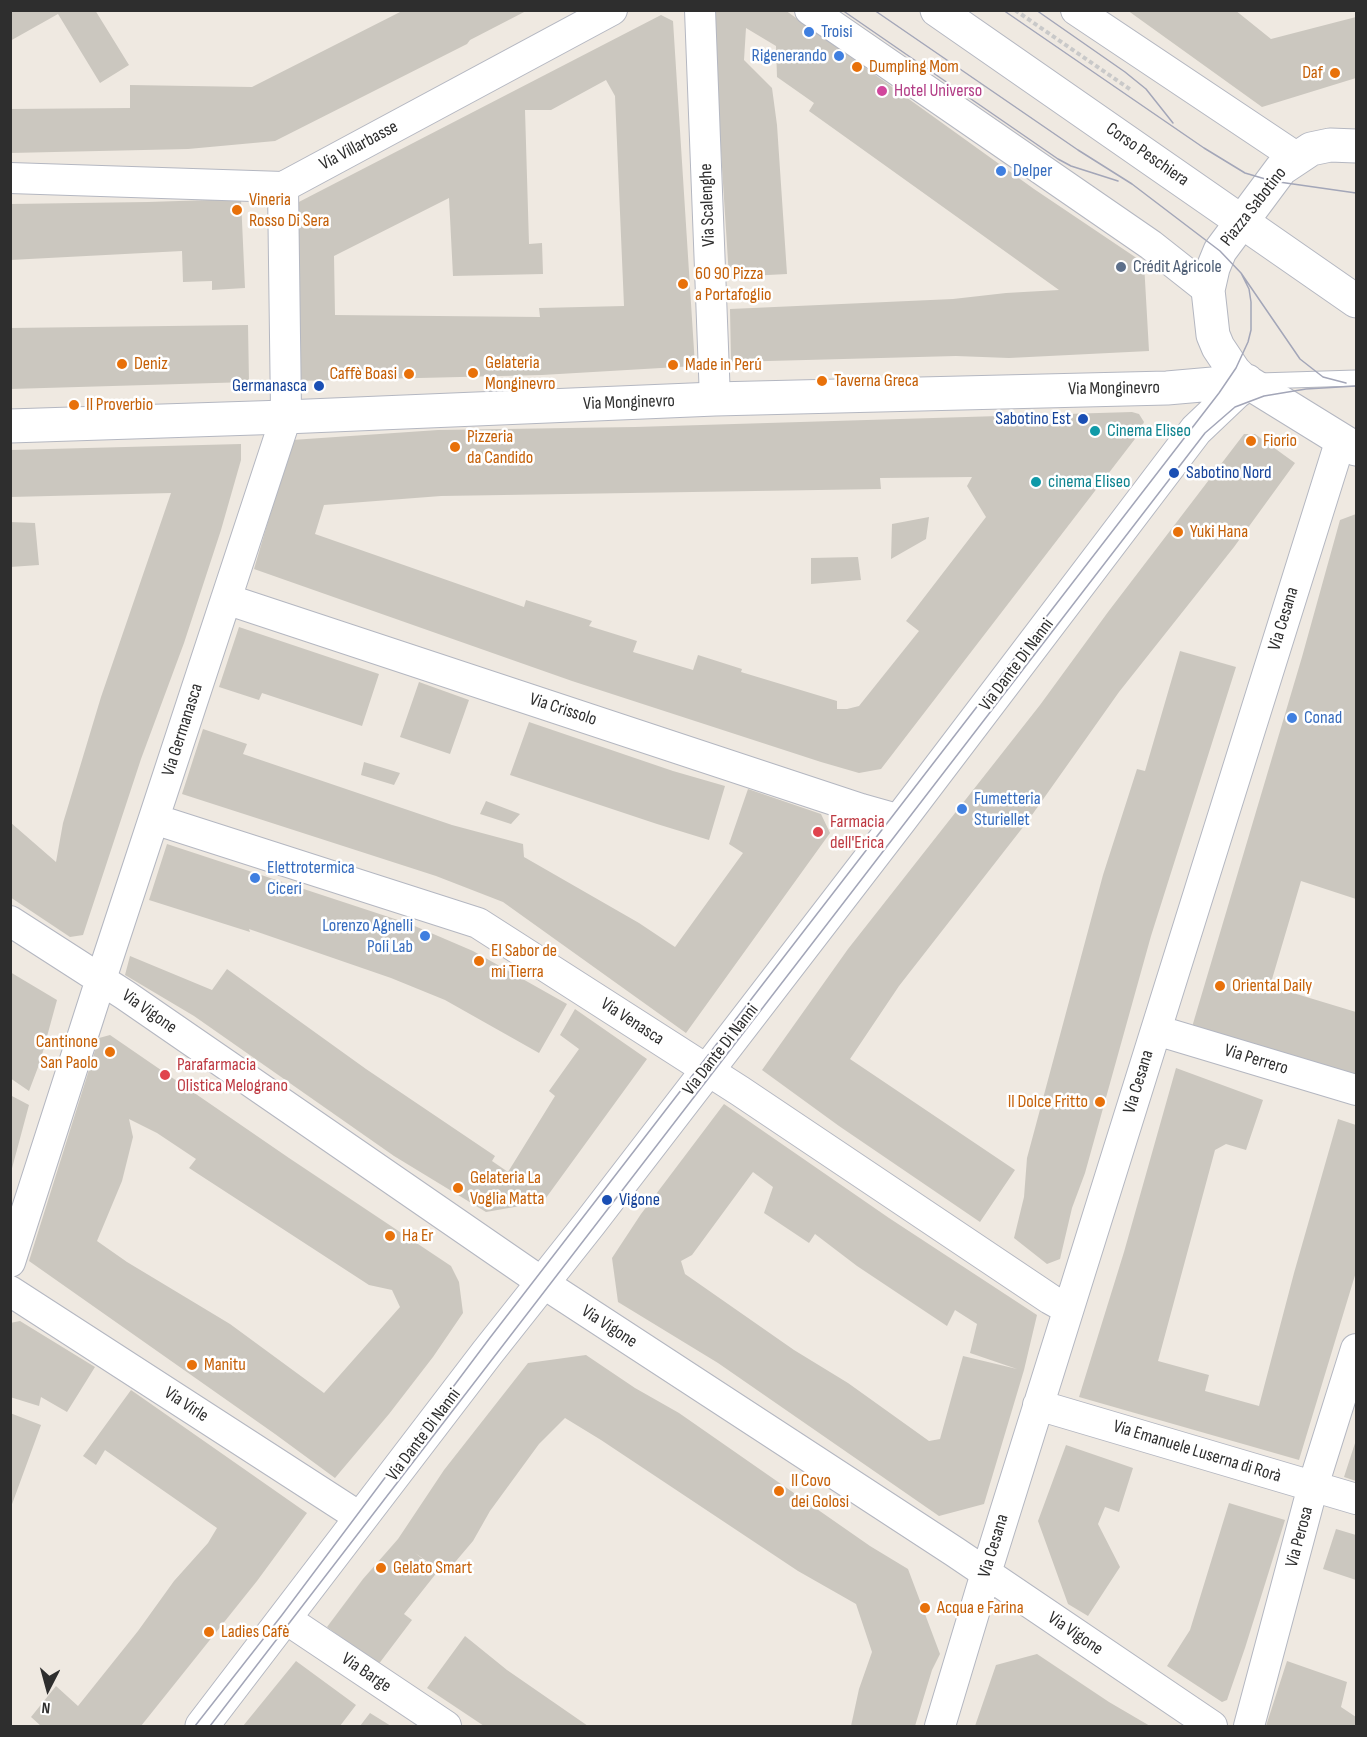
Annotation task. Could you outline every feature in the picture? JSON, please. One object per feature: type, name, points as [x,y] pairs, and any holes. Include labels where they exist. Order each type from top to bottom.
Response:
[{"type":"street","name":"Via Villarbasse","points":[[283,187],[612,10]]},
{"type":"street","name":"Via Scalenghe","points":[[700,10],[715,399]]},
{"type":"street","points":[[810,10],[1151,245],[1208,290]]},
{"type":"street","name":"Corso Peschiera","points":[[937,10],[1356,301]]},
{"type":"street","points":[[1076,10],[1296,157]]},
{"type":"street","name":"Piazza Sabotino","points":[[1349,444],[1234,371],[1215,341],[1210,325],[1208,290],[1220,251],[1281,169],[1311,149],[1330,145],[1356,146]]},
{"type":"street","points":[[10,178],[283,187]]},
{"type":"street","name":"Via Germanasca","points":[[10,1262],[285,417],[283,187]]},
{"type":"street","name":"Via Monginevro","points":[[10,426],[715,399],[1167,388],[1248,382]]},
{"type":"street","name":"Via Dante Di Nanni","points":[[202,1726],[705,1070],[900,820],[1196,430],[1248,382]]},
{"type":"street","name":"Via Cesana","points":[[940,1726],[1156,1030],[1349,444]]},
{"type":"street","name":"Via Crissolo","points":[[226,599],[900,820]]},
{"type":"street","name":"Via Venasca","points":[[154,819],[478,923],[740,1091],[1068,1309]]},
{"type":"street","name":"Via Vigone","points":[[10,921],[101,979],[543,1283],[986,1573],[1212,1726]]},
{"type":"street","name":"Via Perrero","points":[[1156,1030],[1356,1090]]},
{"type":"street","name":"Via Virle","points":[[10,1291],[361,1518]]},
{"type":"street","name":"Via Perosa","points":[[1249,1726],[1313,1486],[1356,1349]]},
{"type":"street","name":"Via Emanuele Luserna di Rorà","points":[[1038,1405],[1356,1499]]},
{"type":"street","name":"Via Barge","points":[[286,1619],[446,1726]]},
{"type":"lane","points":[[1248,382],[1356,378]]},
{"type":"path","points":[[1015,10],[1131,90]]},
{"type":"building","points":[[10,10],[95,10],[129,65],[100,83],[58,14],[10,41]]},
{"type":"building","points":[[404,10],[528,10],[470,40],[467,44],[275,141],[188,149],[10,153],[10,109],[130,108],[130,85],[252,87]]},
{"type":"building","points":[[712,10],[785,10],[1034,189],[1144,263],[1149,351],[1009,358],[956,356],[731,362],[730,309],[953,299],[1059,290],[809,111],[814,103],[777,77],[776,46],[746,28],[744,60],[772,88],[777,125],[787,274],[729,277]]},
{"type":"building","points":[[1127,10],[1235,10],[1271,39],[1356,17],[1356,78],[1262,107]]},
{"type":"building","points":[[661,15],[673,21],[695,366],[542,375],[296,381],[293,205]],"holes":[[[606,80],[615,96],[624,306],[539,308],[540,317],[335,315],[334,256],[449,198],[453,276],[543,274],[542,243],[529,244],[525,110],[551,110]]]},
{"type":"building","points":[[241,199],[245,288],[212,290],[212,281],[183,282],[182,251],[10,260],[10,204]]},
{"type":"building","points":[[248,325],[249,382],[10,389],[10,328]]},
{"type":"building","points":[[1132,412],[1139,414],[1144,422],[1138,435],[881,769],[859,773],[572,681],[254,569],[292,440],[438,430],[635,427]],"holes":[[[972,477],[967,486],[986,517],[906,621],[919,631],[859,706],[847,709],[837,709],[837,701],[741,672],[742,669],[698,655],[693,670],[633,652],[637,641],[589,626],[592,621],[526,600],[524,607],[315,534],[324,505],[441,496],[881,489],[880,478]]]},
{"type":"building","points":[[1244,434],[1255,434],[1295,463],[1234,547],[1119,692],[1027,822],[899,986],[850,1059],[1015,1170],[980,1222],[839,1126],[762,1070],[848,949],[1040,705]]},
{"type":"building","points":[[241,444],[241,460],[221,530],[184,643],[141,759],[83,935],[70,937],[10,897],[10,822],[56,862],[63,823],[101,697],[171,493],[10,497],[10,450]]},
{"type":"building","points":[[1356,514],[1356,899],[1301,881],[1270,986],[1356,1012],[1356,1074],[1192,1027],[1302,657],[1340,520]]},
{"type":"building","points":[[929,517],[926,539],[891,559],[892,524]]},
{"type":"building","points":[[10,522],[35,523],[39,565],[10,567]]},
{"type":"building","points":[[858,557],[861,580],[811,584],[811,558]]},
{"type":"building","points":[[239,627],[379,674],[362,726],[262,693],[259,700],[219,687]]},
{"type":"building","points":[[1180,651],[1236,667],[1151,936],[1085,1173],[1072,1208],[1060,1259],[1047,1264],[1014,1238],[1024,1197],[1027,1158],[1103,875],[1137,769],[1145,771]]},
{"type":"building","points":[[419,682],[469,700],[450,754],[400,737]]},
{"type":"building","points":[[529,722],[673,771],[725,786],[709,840],[510,775]]},
{"type":"building","points":[[203,729],[247,744],[243,754],[452,825],[523,844],[524,857],[639,923],[675,947],[743,853],[729,844],[748,789],[821,814],[830,833],[686,1033],[503,902],[436,876],[182,794]]},
{"type":"building","points":[[364,762],[400,773],[394,785],[361,775]]},
{"type":"building","points":[[486,801],[520,814],[511,824],[480,814]]},
{"type":"building","points":[[167,844],[410,924],[473,951],[567,1004],[539,1053],[445,1000],[391,978],[249,929],[250,932],[149,900]]},
{"type":"building","points":[[130,956],[212,990],[227,969],[366,1069],[495,1156],[492,1161],[508,1172],[555,1096],[549,1091],[579,1049],[560,1035],[575,1009],[647,1059],[543,1202],[486,1212],[394,1156],[194,1016],[125,975]]},
{"type":"building","points":[[10,972],[57,1000],[40,1062],[29,1091],[10,1078]]},
{"type":"building","points":[[110,1035],[451,1266],[459,1282],[463,1313],[433,1357],[389,1414],[335,1478],[29,1261],[99,1038]],"holes":[[[129,1119],[157,1133],[196,1159],[189,1168],[369,1285],[392,1290],[400,1307],[324,1393],[230,1324],[127,1262],[97,1241],[122,1181],[133,1137]]]},
{"type":"building","points":[[1176,1068],[1263,1100],[1246,1150],[1226,1144],[1215,1150],[1158,1361],[1209,1375],[1205,1391],[1259,1406],[1338,1119],[1356,1125],[1356,1272],[1299,1460],[1079,1397],[1124,1252]]},
{"type":"building","points":[[10,1095],[29,1105],[11,1172],[10,1172]]},
{"type":"building","points":[[724,1104],[889,1218],[1037,1315],[1024,1370],[984,1504],[939,1516],[718,1363],[618,1302],[612,1258],[641,1214]],"holes":[[[753,1172],[773,1187],[764,1213],[809,1243],[815,1234],[857,1266],[947,1326],[955,1310],[977,1324],[970,1353],[1017,1369],[963,1356],[940,1439],[929,1441],[848,1383],[794,1350],[685,1274],[681,1261],[692,1255]]]},
{"type":"building","points":[[20,1321],[95,1367],[67,1412],[41,1397],[39,1406],[10,1397],[10,1323]]},
{"type":"building","points":[[586,1355],[635,1388],[679,1413],[870,1546],[908,1569],[940,1654],[932,1670],[915,1726],[851,1726],[859,1689],[872,1652],[856,1604],[798,1571],[565,1418],[539,1444],[490,1511],[473,1541],[445,1574],[415,1553],[438,1571],[404,1614],[412,1620],[378,1665],[327,1627],[363,1579],[398,1539],[444,1470],[528,1363]]},
{"type":"building","points":[[131,1390],[307,1513],[257,1581],[141,1726],[41,1726],[31,1717],[56,1686],[78,1706],[138,1631],[174,1581],[208,1543],[217,1528],[105,1450],[96,1465],[83,1456]]},
{"type":"building","points":[[10,1413],[41,1425],[11,1507],[10,1507]]},
{"type":"building","points":[[1356,1440],[1356,1481],[1344,1477]]},
{"type":"building","points":[[1066,1445],[1133,1468],[1119,1512],[1105,1507],[1098,1524],[1120,1567],[1088,1616],[1068,1604],[1038,1521]]},
{"type":"building","points":[[1229,1503],[1285,1520],[1227,1700],[1222,1702],[1167,1666],[1190,1630]]},
{"type":"building","points":[[1336,1529],[1356,1535],[1356,1580],[1323,1569]]},
{"type":"building","points":[[465,1636],[507,1670],[588,1726],[484,1726],[427,1688]]},
{"type":"building","points":[[1037,1654],[1150,1726],[975,1726],[996,1665]]},
{"type":"building","points":[[296,1661],[356,1705],[340,1726],[243,1726]]},
{"type":"building","points":[[1287,1661],[1347,1682],[1341,1707],[1356,1717],[1356,1726],[1266,1726]]},
{"type":"building","points":[[370,1713],[391,1726],[360,1726]]},
{"type":"tram line","points":[[842,10],[1058,159],[1071,166],[1118,181]]},
{"type":"tram line","points":[[874,10],[1078,150],[1132,184],[1220,251],[1241,273],[1300,359],[1323,377],[1346,383]]},
{"type":"tram line","points":[[1003,10],[1204,148],[1245,173],[1272,181],[1356,193]]},
{"type":"tram line","points":[[1036,10],[1146,89],[1173,123]]},
{"type":"tram line","points":[[195,1726],[282,1615],[489,1339],[1219,393],[1236,368],[1251,330],[1249,289],[1241,273]]},
{"type":"tram line","points":[[210,1726],[1205,433],[1235,407],[1264,396],[1306,389],[1356,386]]},
{"type":"place","name":"Troisi","points":[[809,32]]},
{"type":"place","name":"Rigenerando","points":[[839,56]]},
{"type":"place","name":"Dumpling Mom","points":[[857,67]]},
{"type":"place","name":"Daf","points":[[1335,73]]},
{"type":"place","name":"Hotel Universo","points":[[882,91]]},
{"type":"place","name":"Delper","points":[[1001,171]]},
{"type":"place","name":"Vineria Rosso Di Sera","points":[[237,210]]},
{"type":"place","name":"Crédit Agricole","points":[[1121,267]]},
{"type":"place","name":"60 90 Pizza a Portafoglio","points":[[683,284]]},
{"type":"place","name":"Deniz","points":[[122,364]]},
{"type":"place","name":"Made in Perú","points":[[673,365]]},
{"type":"place","name":"Gelateria Monginevro","points":[[473,373]]},
{"type":"place","name":"Caffè Boasi","points":[[409,374]]},
{"type":"place","name":"Taverna Greca","points":[[822,381]]},
{"type":"place","name":"Germanasca","points":[[319,386]]},
{"type":"place","name":"Il Proverbio","points":[[74,405]]},
{"type":"place","name":"Sabotino Est","points":[[1083,419]]},
{"type":"place","name":"Cinema Eliseo","points":[[1095,431]]},
{"type":"place","name":"Fiorio","points":[[1251,441]]},
{"type":"place","name":"Pizzeria da Candido","points":[[455,447]]},
{"type":"place","name":"Sabotino Nord","points":[[1174,473]]},
{"type":"place","name":"cinema Eliseo","points":[[1036,482]]},
{"type":"place","name":"Yuki Hana","points":[[1178,532]]},
{"type":"place","name":"Conad","points":[[1292,718]]},
{"type":"place","name":"Fumetteria Sturiellet","points":[[962,809]]},
{"type":"place","name":"Farmacia dell'Erica","points":[[818,832]]},
{"type":"place","name":"Elettrotermica Ciceri","points":[[255,878]]},
{"type":"place","name":"Lorenzo Agnelli Poli Lab","points":[[425,936]]},
{"type":"place","name":"El Sabor de mi Tierra","points":[[479,961]]},
{"type":"place","name":"Oriental Daily","points":[[1220,986]]},
{"type":"place","name":"Cantinone San Paolo","points":[[110,1052]]},
{"type":"place","name":"Parafarmacia Olistica Melograno","points":[[165,1075]]},
{"type":"place","name":"Il Dolce Fritto","points":[[1100,1102]]},
{"type":"place","name":"Gelateria La Voglia Matta","points":[[458,1188]]},
{"type":"place","name":"Vigone","points":[[607,1200]]},
{"type":"place","name":"Ha Er","points":[[390,1236]]},
{"type":"place","name":"Manitu","points":[[192,1365]]},
{"type":"place","name":"Il Covo dei Golosi","points":[[779,1491]]},
{"type":"place","name":"Gelato Smart","points":[[381,1568]]},
{"type":"place","name":"Acqua e Farina","points":[[925,1608]]},
{"type":"place","name":"Ladies Cafè","points":[[209,1632]]}]
